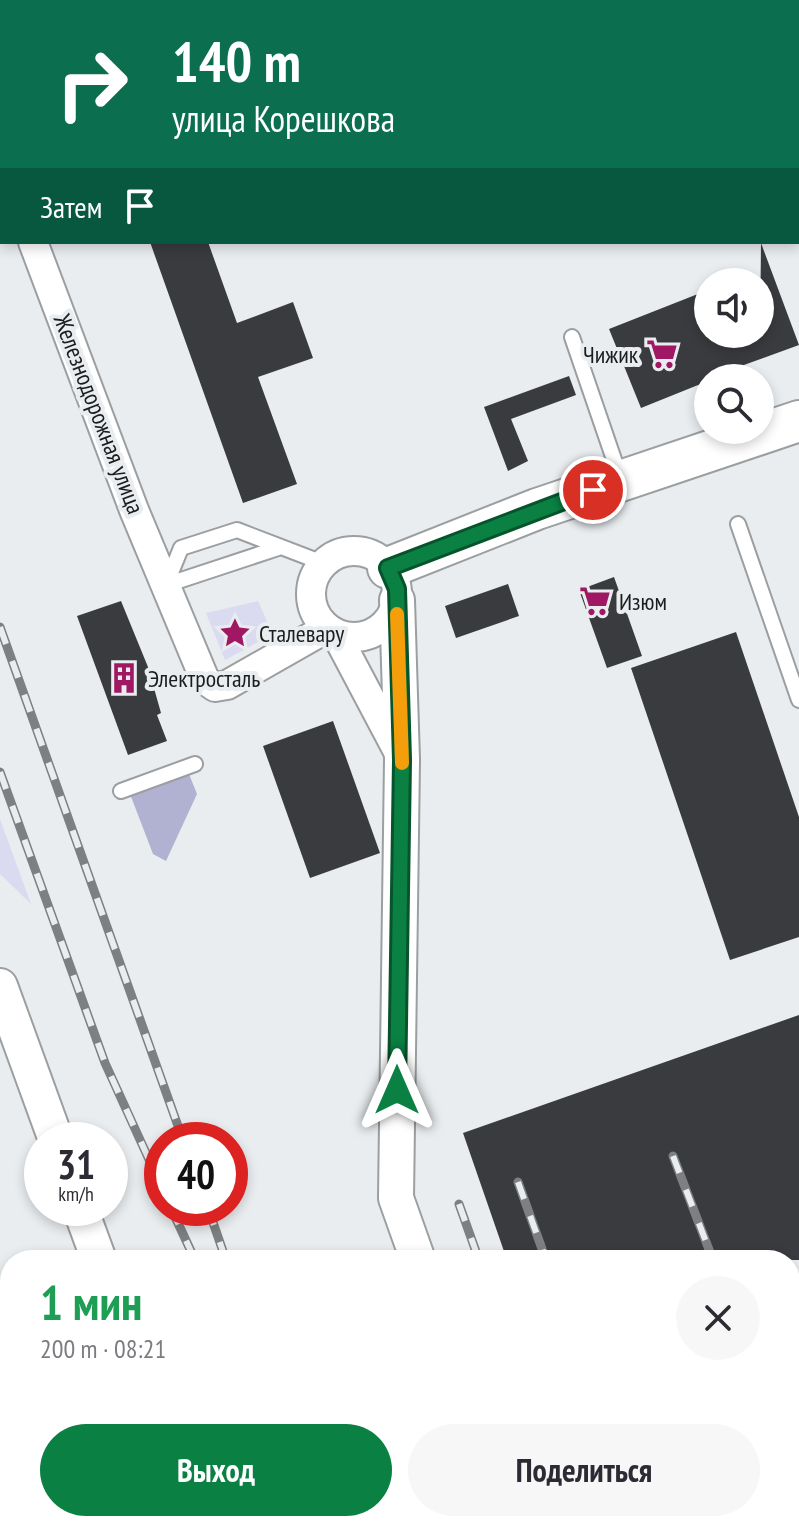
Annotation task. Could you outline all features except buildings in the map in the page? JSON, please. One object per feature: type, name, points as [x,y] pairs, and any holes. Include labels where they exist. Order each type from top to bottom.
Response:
[{"type":"main road","points":[[392,584],[621,481],[799,421]]},
{"type":"street","name":"Железнодорожная улица","points":[[34,244],[198,669],[215,687],[227,685],[332,631]]},
{"type":"street","points":[[402,760],[332,631],[313,609],[310,597],[316,573],[333,556],[357,551],[369,554],[392,584],[402,760],[396,1198],[414,1250]]},
{"type":"street","points":[[332,631],[360,637],[371,634],[388,620],[392,584]]},
{"type":"street","points":[[0,986],[49,1122]]},
{"type":"street","points":[[87,1226],[95,1250]]},
{"type":"lane","points":[[572,337],[621,481]]},
{"type":"lane","points":[[738,524],[799,700]]},
{"type":"lane","points":[[166,585],[181,548],[237,530],[323,563]]},
{"type":"lane","points":[[166,585],[278,548]]},
{"type":"lane","points":[[121,791],[195,764]]},
{"type":"shaded area","points":[[258,601],[273,634],[225,660],[206,613]]},
{"type":"shaded area","points":[[189,774],[197,794],[166,861],[153,854],[130,794]]},
{"type":"shaded area","points":[[0,819],[31,904],[0,874]]},
{"type":"railway","points":[[0,627],[177,1122]]},
{"type":"railway","points":[[0,772],[105,1063],[144,1149]]},
{"type":"railway","points":[[673,1156],[709,1250]]},
{"type":"railway","points":[[518,1182],[542,1250]]},
{"type":"railway","points":[[459,1204],[475,1250]]},
{"type":"railway","points":[[179,1226],[190,1250]]},
{"type":"railway","points":[[214,1226],[223,1250]]},
{"type":"slow traffic","points":[[397,614],[402,763]]},
{"type":"place","name":"Чижик","points":[[662,354]]},
{"type":"place","name":"Изюм","points":[[595,601]]},
{"type":"place","name":"Сталевару","points":[[235,633]]},
{"type":"place","name":"Электросталь","points":[[124,678]]},
{"type":"route","points":[[397,1090],[402,760],[397,589],[388,568],[593,490]]}]
